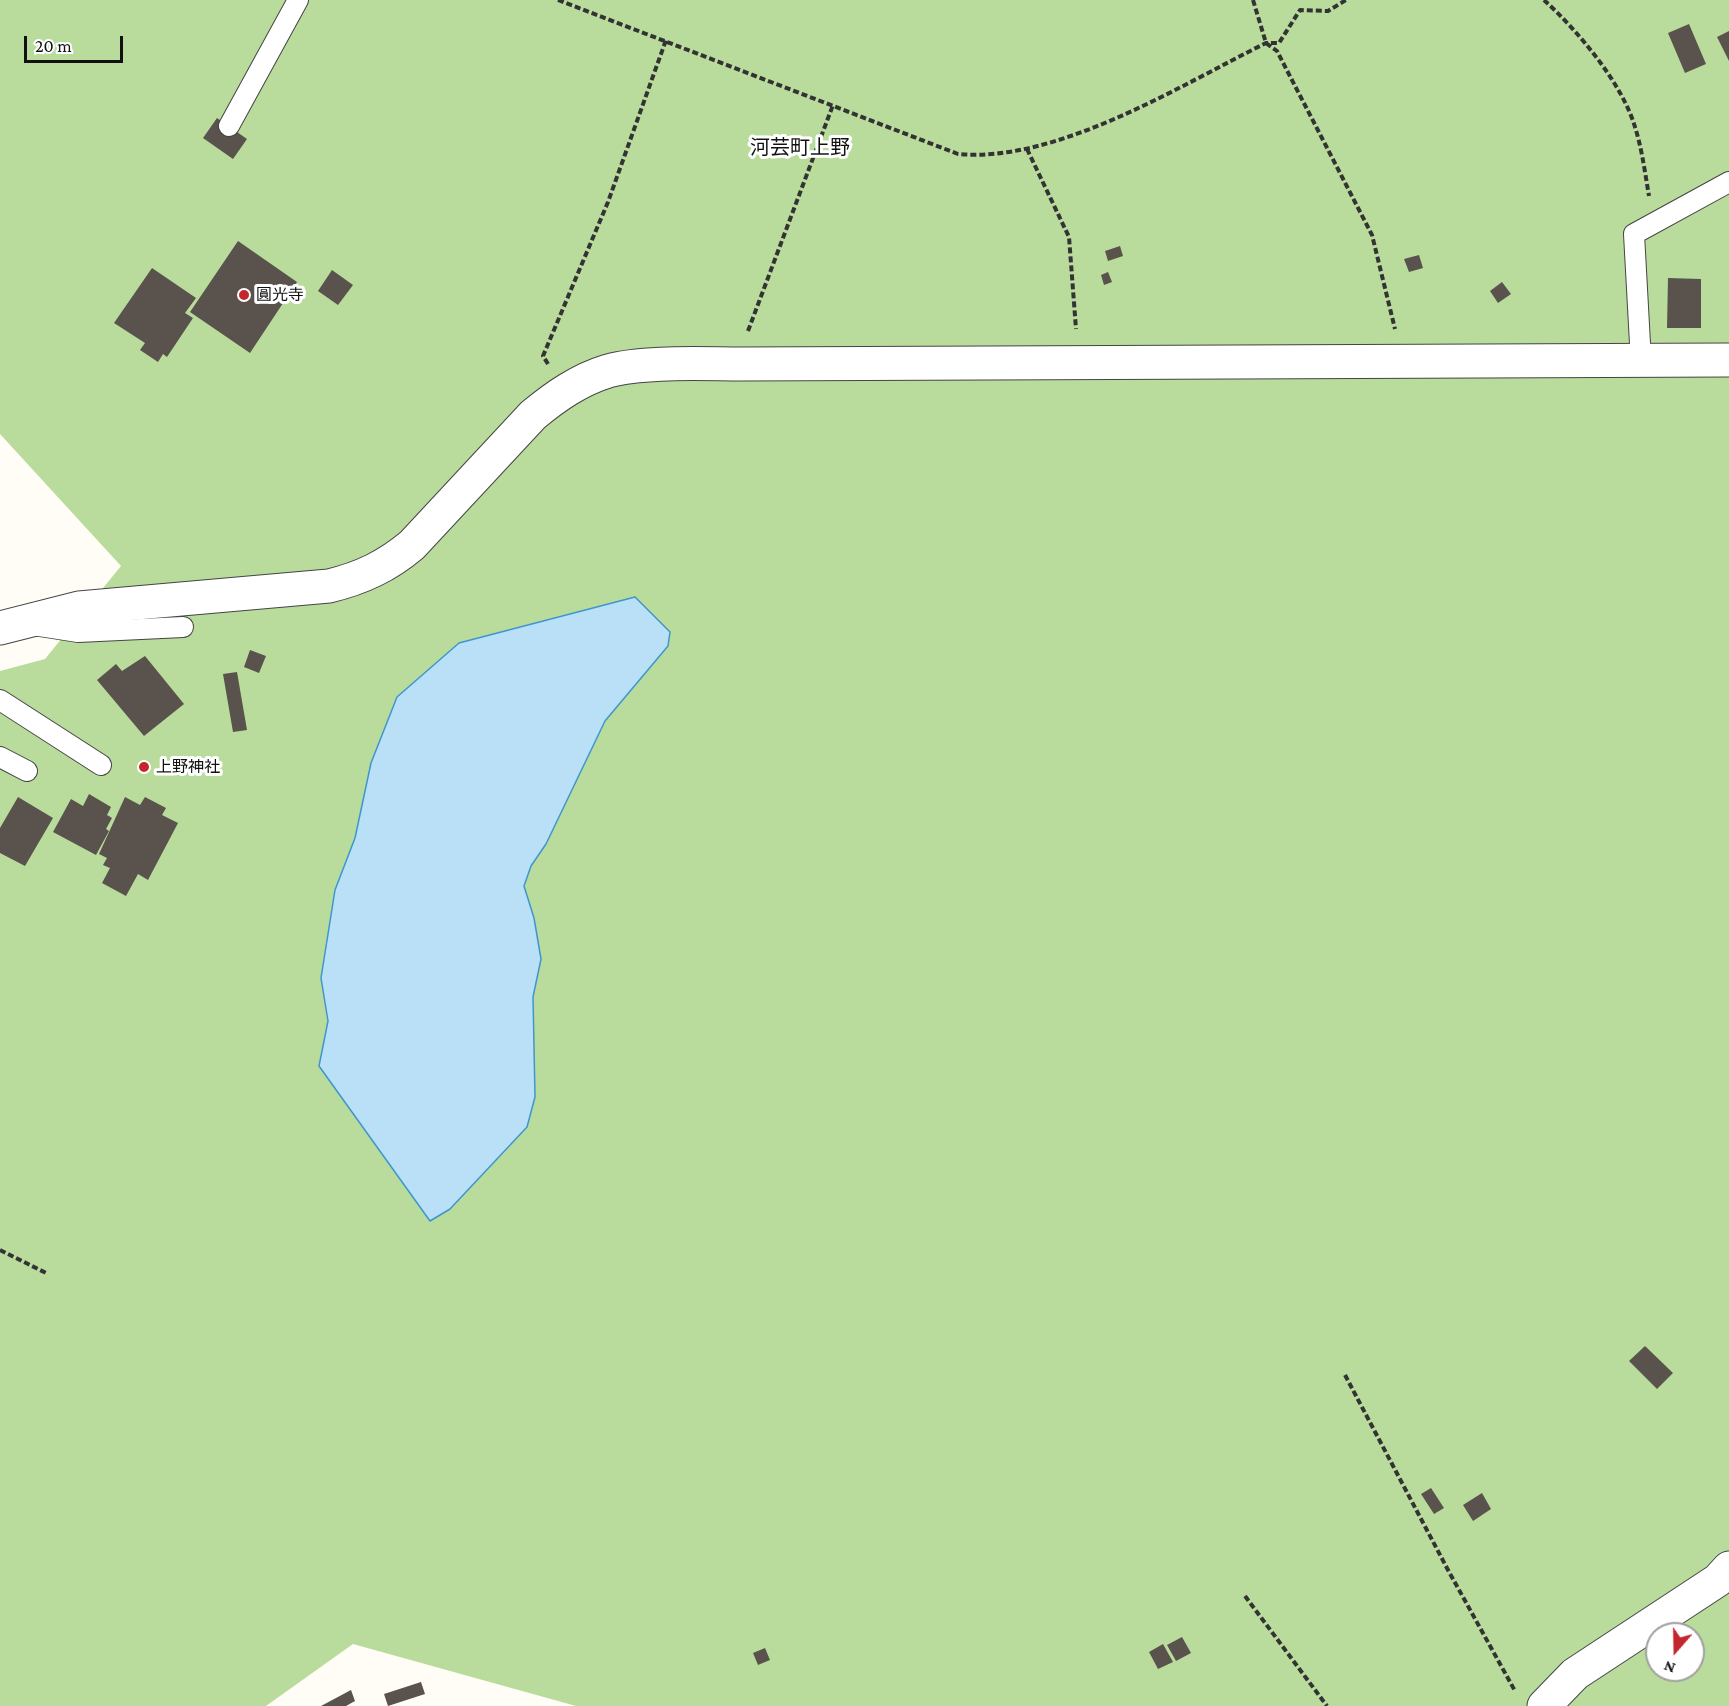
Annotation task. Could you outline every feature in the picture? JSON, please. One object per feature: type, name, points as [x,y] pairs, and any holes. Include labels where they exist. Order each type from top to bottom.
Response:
[{"type":"street","points":[[11,624],[79,608],[329,586],[356,579],[391,563],[412,545],[533,415],[565,390],[609,371],[741,364],[1729,360]]},
{"type":"street","points":[[1531,1700],[1575,1674],[1718,1580],[1729,1568]]},
{"type":"lane","points":[[229,126],[298,0]]},
{"type":"lane","points":[[1641,362],[1634,234],[1729,182]]},
{"type":"lane","points":[[11,624],[78,632],[183,627]]},
{"type":"lane","points":[[0,700],[101,765]]},
{"type":"lane","points":[[0,757],[27,771]]},
{"type":"path","points":[[558,0],[958,154],[995,155],[1027,149],[1097,126],[1266,43],[1279,43],[1300,10],[1328,10],[1346,0]]},
{"type":"path","points":[[1252,0],[1266,43],[1277,51],[1372,235],[1399,344],[1397,360]]},
{"type":"path","points":[[1544,0],[1563,17],[1605,71],[1623,100],[1635,126],[1655,223]]},
{"type":"path","points":[[565,390],[543,356],[608,202],[666,40]]},
{"type":"path","points":[[741,364],[746,335],[772,260],[833,105]]},
{"type":"path","points":[[1027,149],[1069,237],[1078,363]]},
{"type":"path","points":[[0,1250],[48,1274]]},
{"type":"path","points":[[1345,1374],[1448,1570],[1531,1700]]},
{"type":"path","points":[[1245,1596],[1327,1706]]},
{"type":"green space","points":[[0,0],[1729,0],[1729,1706],[576,1706],[353,1644],[266,1706],[0,1706],[0,671],[45,659],[121,566],[0,434]]},
{"type":"water","points":[[635,597],[670,632],[668,646],[605,721],[546,844],[531,866],[524,886],[534,918],[541,959],[533,997],[535,1097],[527,1127],[450,1209],[430,1221],[319,1066],[328,1021],[321,978],[335,890],[355,838],[371,763],[397,697],[459,643]]},
{"type":"building","points":[[1689,24],[1706,64],[1685,73],[1668,33]]},
{"type":"building","points":[[1729,31],[1729,61],[1717,37]]},
{"type":"building","points":[[217,118],[247,139],[233,159],[203,138]]},
{"type":"building","points":[[238,241],[297,282],[250,353],[190,312]]},
{"type":"building","points":[[1120,246],[1123,256],[1108,261],[1105,251]]},
{"type":"building","points":[[1419,255],[1423,268],[1409,272],[1404,259]]},
{"type":"building","points":[[152,268],[196,298],[185,313],[193,318],[167,357],[163,354],[158,362],[140,350],[145,343],[114,323]]},
{"type":"building","points":[[332,270],[353,285],[338,305],[318,291]]},
{"type":"building","points":[[1108,272],[1112,282],[1104,285],[1101,275]]},
{"type":"building","points":[[1668,278],[1701,279],[1701,328],[1667,328]]},
{"type":"building","points":[[1502,282],[1511,294],[1498,303],[1490,291]]},
{"type":"building","points":[[250,650],[266,656],[259,673],[244,667]]},
{"type":"building","points":[[145,656],[184,704],[144,736],[97,680],[116,664],[122,671]]},
{"type":"building","points":[[237,672],[247,730],[233,732],[223,674]]},
{"type":"building","points":[[89,794],[111,807],[107,815],[112,818],[106,829],[109,831],[96,855],[53,832],[71,799],[83,806]]},
{"type":"building","points":[[18,797],[53,818],[25,866],[0,853],[0,828]]},
{"type":"building","points":[[125,797],[140,805],[145,797],[166,808],[162,815],[178,823],[148,880],[138,874],[126,896],[102,883],[110,868],[103,865],[107,858],[99,854]]},
{"type":"building","points":[[1645,1346],[1673,1373],[1657,1389],[1629,1361]]},
{"type":"building","points":[[1431,1488],[1444,1508],[1434,1514],[1421,1494]]},
{"type":"building","points":[[1482,1493],[1491,1509],[1473,1521],[1463,1505]]},
{"type":"building","points":[[1182,1637],[1191,1653],[1176,1661],[1167,1645]]},
{"type":"building","points":[[1163,1644],[1173,1662],[1158,1669],[1149,1652]]},
{"type":"building","points":[[765,1648],[770,1660],[758,1665],[753,1653]]},
{"type":"building","points":[[421,1682],[425,1694],[388,1706],[384,1694]]},
{"type":"building","points":[[351,1690],[355,1701],[346,1706],[321,1706]]},
{"type":"place","name":"圓光寺","points":[[244,295]]},
{"type":"place","name":"上野神社","points":[[144,767]]},
{"type":"district","name":"河芸町上野","points":[[800,148]]}]
